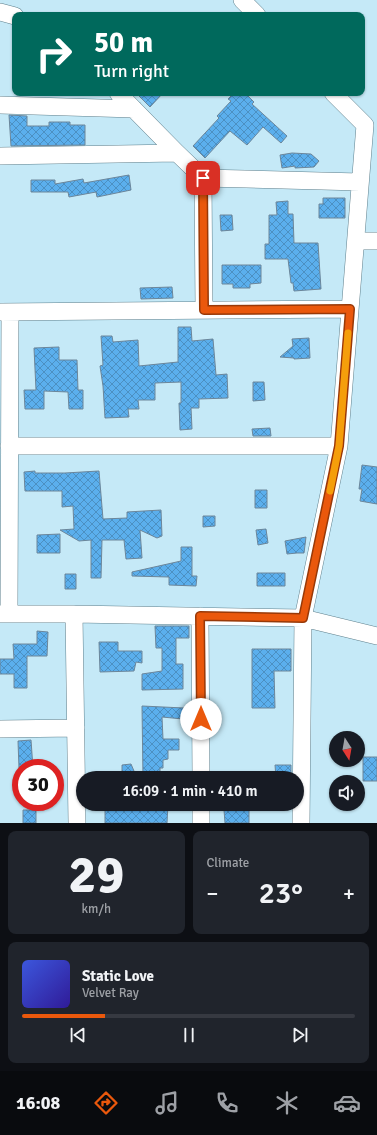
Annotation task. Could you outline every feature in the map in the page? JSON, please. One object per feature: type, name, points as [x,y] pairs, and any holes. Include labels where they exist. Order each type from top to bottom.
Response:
[{"type":"street","points":[[242,0],[254,12]]},
{"type":"street","points":[[0,12],[12,15]]},
{"type":"street","points":[[121,96],[203,178],[360,182]]},
{"type":"street","points":[[301,823],[303,618],[339,446],[365,125],[336,96]]},
{"type":"street","points":[[0,105],[134,109]]},
{"type":"street","points":[[0,156],[178,154]]},
{"type":"street","points":[[203,178],[204,310]]},
{"type":"street","points":[[356,241],[377,242]]},
{"type":"street","points":[[350,309],[5,312],[9,446],[5,614],[303,618],[377,636]]},
{"type":"street","points":[[9,446],[339,446]]},
{"type":"street","points":[[74,614],[77,823]]},
{"type":"street","points":[[200,616],[201,771]]},
{"type":"street","points":[[0,729],[76,728]]},
{"type":"street","points":[[201,811],[201,823]]},
{"type":"building","points":[[139,96],[160,96],[150,107]]},
{"type":"building","points":[[231,96],[248,96],[254,102],[252,104],[287,136],[281,143],[263,127],[247,145],[230,131],[205,158],[193,146],[219,118],[217,116],[231,101],[228,99]]},
{"type":"building","points":[[9,115],[27,116],[27,126],[49,126],[49,122],[70,122],[70,125],[85,125],[85,145],[11,146]]},
{"type":"building","points":[[292,153],[311,154],[319,161],[314,167],[295,168],[295,166],[282,168],[280,155]]},
{"type":"building","points":[[129,175],[131,190],[97,197],[96,192],[69,197],[68,192],[31,192],[31,180],[55,180],[55,184],[83,179],[84,183]]},
{"type":"building","points":[[323,198],[345,198],[345,218],[319,218],[319,204],[323,204]]},
{"type":"building","points":[[288,201],[288,214],[293,214],[294,243],[318,243],[321,289],[294,291],[293,283],[291,283],[288,259],[265,259],[265,244],[269,244],[269,215],[277,215],[276,202]]},
{"type":"building","points":[[220,215],[232,215],[233,230],[221,231]]},
{"type":"building","points":[[222,265],[261,265],[261,283],[250,284],[250,288],[233,288],[233,284],[222,284]]},
{"type":"building","points":[[172,287],[173,298],[141,299],[140,288]]},
{"type":"building","points":[[178,327],[191,327],[192,341],[213,339],[216,375],[227,374],[228,398],[199,399],[199,408],[191,408],[192,429],[180,430],[179,403],[181,403],[181,382],[155,383],[155,400],[138,400],[139,409],[128,409],[129,417],[105,418],[100,366],[103,365],[101,336],[112,336],[113,342],[138,340],[139,366],[178,362]]},
{"type":"building","points":[[309,338],[310,358],[294,359],[280,357],[293,346],[292,339]]},
{"type":"building","points":[[59,347],[59,360],[77,360],[78,390],[83,390],[83,409],[69,409],[68,392],[44,391],[44,409],[25,409],[24,390],[36,390],[34,348]]},
{"type":"building","points":[[253,382],[264,382],[265,400],[253,401]]},
{"type":"building","points":[[270,428],[271,436],[253,436],[252,429]]},
{"type":"building","points":[[362,465],[377,467],[377,504],[360,501],[362,489],[359,489]]},
{"type":"building","points":[[35,471],[35,473],[65,473],[99,471],[103,519],[127,518],[127,512],[161,510],[162,536],[157,538],[140,530],[142,558],[126,559],[124,540],[102,540],[101,578],[91,578],[91,540],[79,541],[60,530],[74,529],[73,506],[62,507],[62,491],[25,491],[24,472]]},
{"type":"building","points":[[255,490],[267,490],[267,508],[255,508]]},
{"type":"building","points":[[203,516],[215,516],[215,526],[203,527]]},
{"type":"building","points":[[266,529],[268,543],[258,545],[256,530]]},
{"type":"building","points":[[60,534],[60,553],[37,553],[37,535]]},
{"type":"building","points":[[306,537],[304,553],[287,554],[285,541]]},
{"type":"building","points":[[181,547],[192,547],[192,576],[197,576],[196,586],[169,585],[169,577],[132,576],[132,572],[181,561]]},
{"type":"building","points":[[257,573],[285,573],[285,586],[257,586]]},
{"type":"building","points":[[65,574],[76,574],[76,589],[65,589]]},
{"type":"building","points":[[155,626],[189,626],[189,638],[176,638],[176,664],[183,664],[183,689],[142,690],[142,674],[162,671],[162,648],[156,648]]},
{"type":"building","points":[[37,631],[48,632],[47,656],[27,656],[27,688],[14,688],[14,674],[0,674],[0,659],[14,659],[13,644],[37,644]]},
{"type":"building","points":[[99,642],[118,642],[118,651],[142,651],[142,663],[136,662],[134,671],[100,672]]},
{"type":"building","points":[[252,649],[291,649],[291,671],[274,671],[275,708],[252,708]]},
{"type":"building","points":[[142,706],[184,708],[183,719],[162,717],[163,739],[179,739],[179,750],[168,750],[168,759],[163,760],[163,768],[160,768],[160,771],[143,771]]},
{"type":"building","points":[[31,740],[32,759],[19,759],[18,741]]},
{"type":"building","points":[[365,757],[377,757],[377,781],[365,781],[365,775],[363,775]]},
{"type":"building","points":[[131,764],[134,771],[122,771],[122,765]]},
{"type":"building","points":[[275,765],[291,765],[291,771],[275,771]]},
{"type":"building","points":[[23,811],[36,811],[36,823],[23,823]]},
{"type":"building","points":[[105,811],[168,811],[167,823],[105,823]]},
{"type":"building","points":[[224,811],[249,811],[249,823],[225,823]]},
{"type":"slow traffic","points":[[330,491],[339,446],[348,333]]},
{"type":"route","points":[[201,719],[200,616],[303,618],[339,446],[350,309],[204,310],[203,178]]}]
